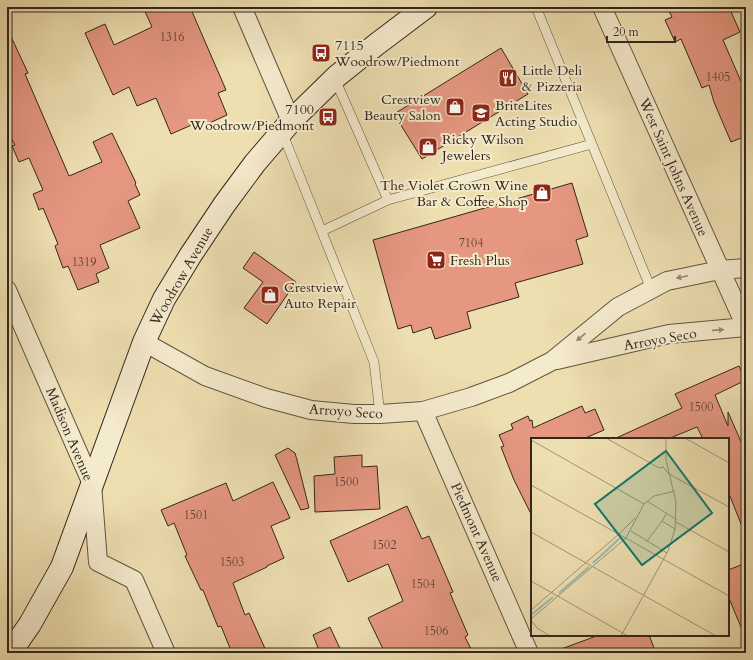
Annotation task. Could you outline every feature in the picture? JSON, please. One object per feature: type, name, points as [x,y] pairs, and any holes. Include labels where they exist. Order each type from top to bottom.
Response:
[{"type":"street","points":[[242,7],[286,126]]},
{"type":"street","name":"Woodrow Avenue","points":[[10,653],[33,618],[62,567],[144,342],[164,299],[190,256],[255,163],[286,126],[335,79],[377,44],[426,7]]},
{"type":"street","name":"West Saint Johns Avenue","points":[[602,7],[746,327]]},
{"type":"street","name":"Arroyo Seco","points":[[552,361],[618,307],[667,281],[720,270],[746,268]]},
{"type":"street","name":"Madison Avenue","points":[[7,290],[92,484],[98,562],[134,580],[166,653]]},
{"type":"street","name":"Arroyo Seco","points":[[144,342],[205,376],[266,398],[312,410],[354,414],[380,414],[424,411],[471,398],[503,385],[552,361],[669,334],[746,327]]},
{"type":"street","name":"Piedmont Avenue","points":[[424,411],[530,653]]},
{"type":"lane","points":[[536,7],[651,289]]},
{"type":"lane","points":[[335,79],[388,200]]},
{"type":"lane","points":[[286,126],[322,231],[374,362],[380,414]]},
{"type":"lane","points":[[322,231],[388,200],[592,144]]},
{"type":"building","points":[[143,7],[190,7],[226,90],[218,93],[227,115],[205,125],[203,120],[171,134],[156,98],[137,106],[129,87],[113,95],[85,33],[105,24],[114,45],[152,27]]},
{"type":"building","points":[[667,7],[729,7],[740,32],[723,40],[746,93],[746,136],[731,142],[714,102],[709,85],[702,88],[681,39],[675,42],[665,20],[672,17]]},
{"type":"building","points":[[7,28],[28,73],[25,74],[69,176],[102,162],[93,142],[112,133],[136,183],[135,184],[140,195],[128,201],[140,228],[100,245],[109,268],[96,274],[99,282],[78,290],[68,266],[63,268],[55,246],[58,244],[43,208],[39,210],[33,194],[43,190],[29,158],[19,162],[12,146],[15,145],[7,130]]},
{"type":"building","points":[[501,48],[528,94],[422,159],[394,114]]},
{"type":"building","points":[[572,183],[588,236],[576,240],[583,264],[515,283],[519,297],[467,312],[471,328],[435,339],[431,327],[413,333],[411,325],[398,329],[373,240]]},
{"type":"building","name":"Crestview Auto Repair","points":[[254,252],[296,282],[267,324],[244,308],[263,282],[243,268]]},
{"type":"building","points":[[739,366],[746,380],[715,395],[728,426],[728,412],[746,453],[745,534],[729,494],[729,438],[702,438],[697,427],[670,438],[616,438],[682,408],[675,394]]},
{"type":"building","points":[[582,406],[585,413],[595,409],[604,430],[585,438],[531,438],[531,514],[514,480],[501,447],[504,446],[499,435],[513,429],[511,424],[528,416],[530,421],[532,420],[533,428]]},
{"type":"building","points":[[288,448],[295,453],[309,508],[301,510],[275,455]]},
{"type":"building","points":[[362,455],[362,467],[377,466],[380,509],[315,512],[314,476],[335,474],[334,457]]},
{"type":"building","points":[[273,482],[290,518],[271,526],[284,558],[233,583],[245,615],[249,613],[267,653],[232,653],[221,626],[218,627],[203,590],[201,590],[185,556],[187,555],[174,523],[168,526],[161,510],[226,483],[233,501]]},
{"type":"building","points":[[407,506],[422,539],[429,536],[453,592],[450,593],[468,635],[465,637],[473,653],[385,653],[368,618],[403,601],[388,564],[348,582],[330,541]]},
{"type":"building","points":[[746,563],[746,639],[729,598],[729,570]]},
{"type":"building","points":[[330,627],[342,653],[320,653],[313,635]]},
{"type":"building","points":[[596,636],[649,636],[656,653],[556,653],[556,651]]},
{"type":"place","name":"7115 Woodrow/Piedmont","points":[[321,53]]},
{"type":"place","name":"Little Deli & Pizzeria","points":[[508,78]]},
{"type":"place","name":"Crestview Beauty Salon","points":[[455,107]]},
{"type":"place","name":"BriteLites Acting Studio","points":[[481,113]]},
{"type":"place","name":"7100 Woodrow/Piedmont","points":[[328,117]]},
{"type":"place","name":"Ricky Wilson Jewelers","points":[[428,147]]},
{"type":"place","name":"The Violet Crown Wine Bar & Coffee Shop","points":[[542,193]]},
{"type":"place","name":"Fresh Plus","points":[[436,260]]},
{"type":"place","name":"Crestview Auto Repair","points":[[270,295]]}]
